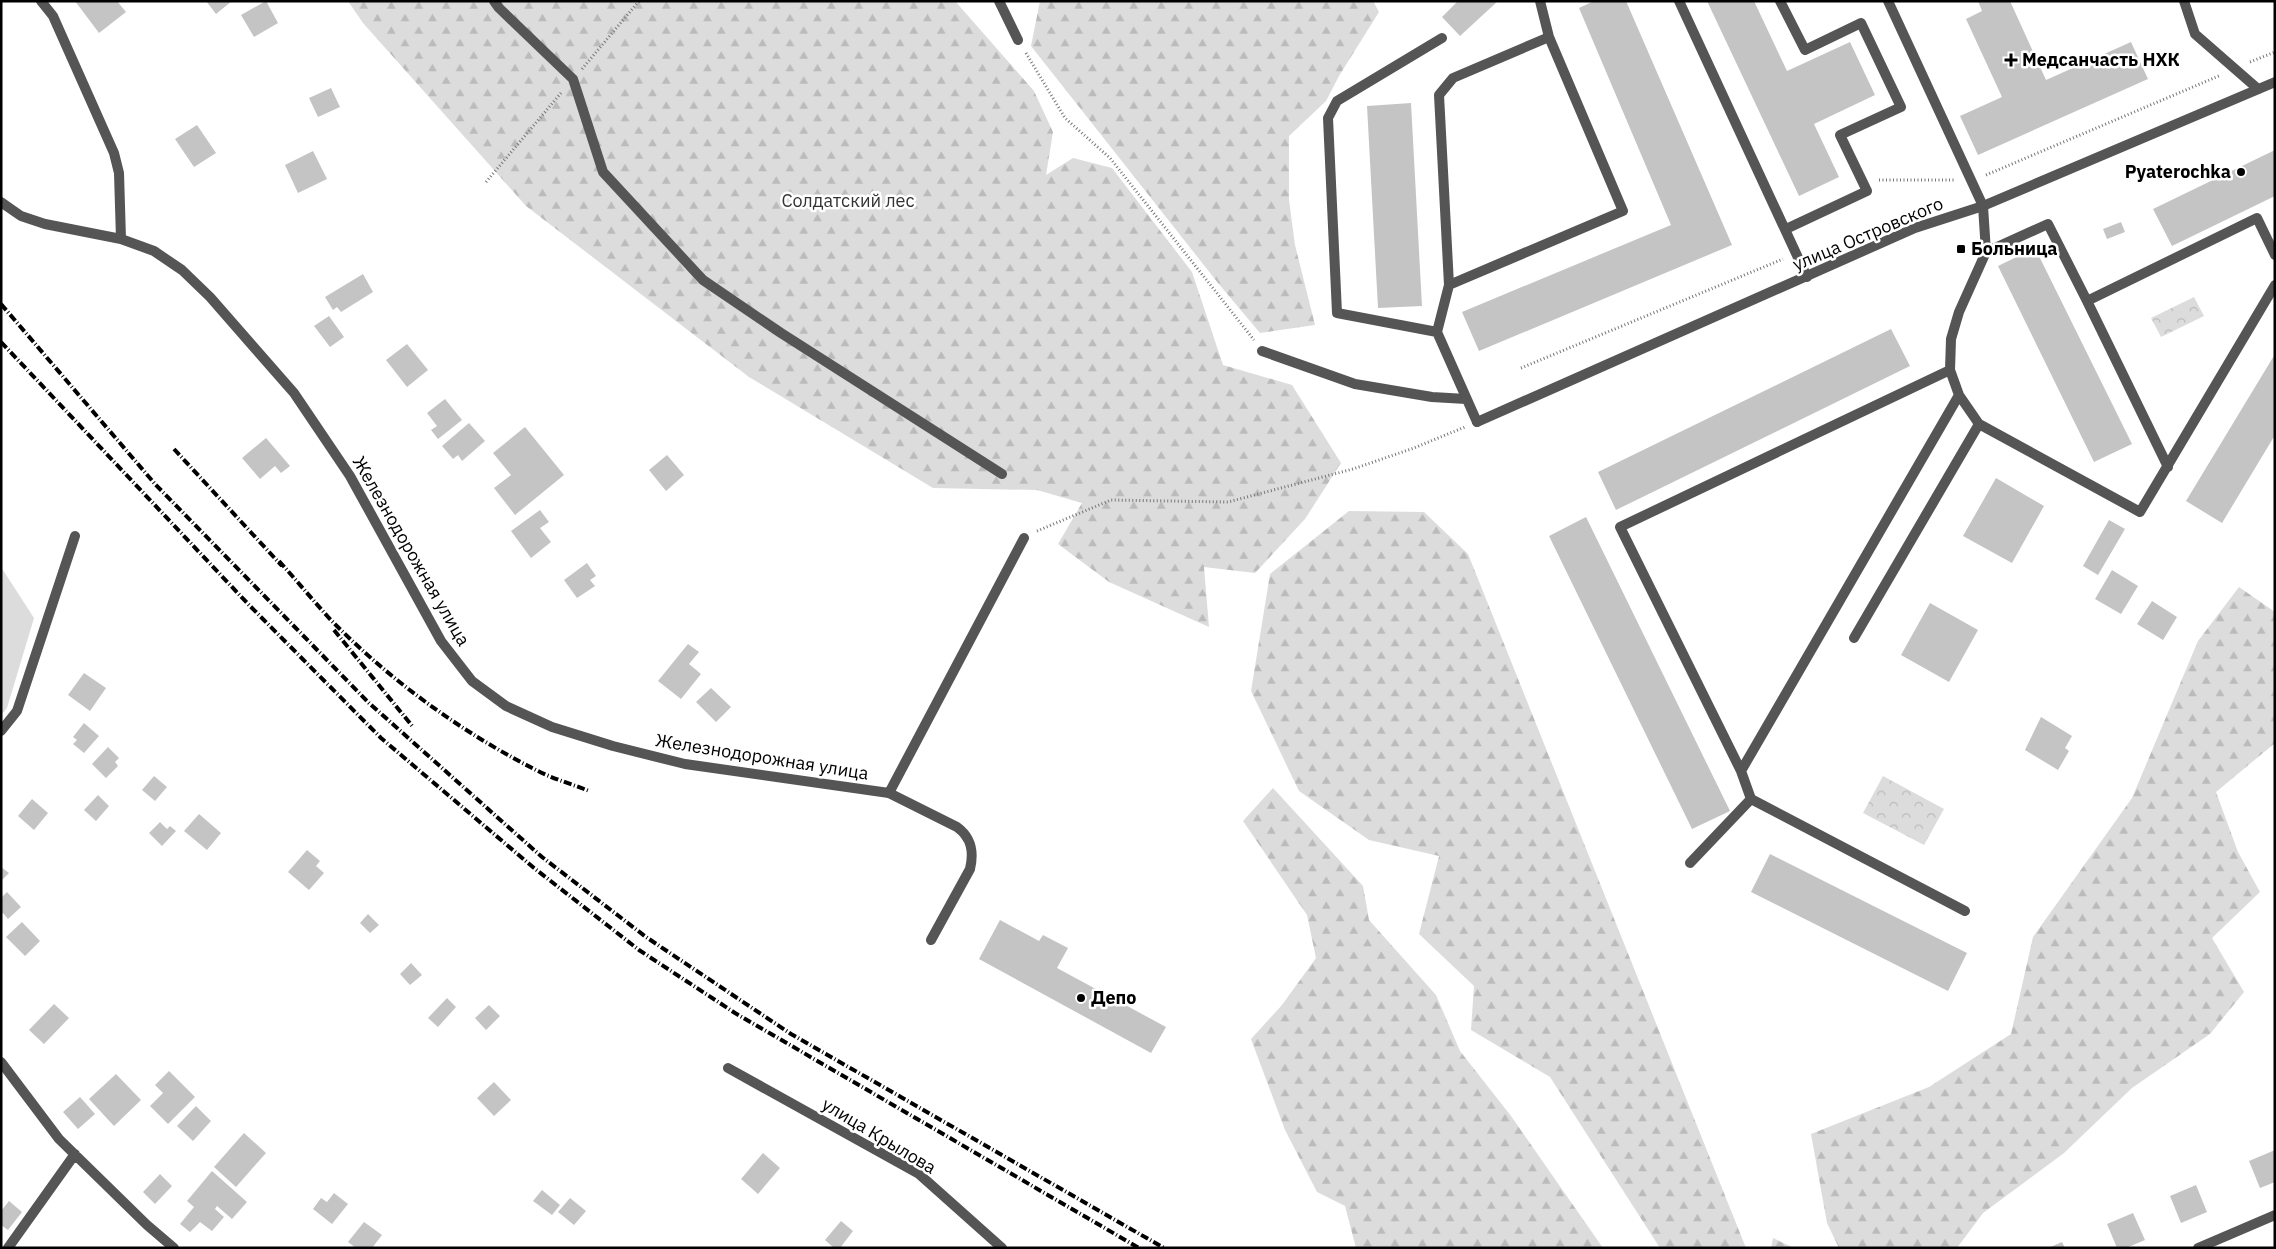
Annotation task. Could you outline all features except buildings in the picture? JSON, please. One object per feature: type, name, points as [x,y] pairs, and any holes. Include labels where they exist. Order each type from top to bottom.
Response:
[{"type":"street","points":[[41,1],[53,16],[114,154],[119,173],[121,239]]},
{"type":"street","points":[[494,1],[573,79],[603,172],[703,280],[781,333],[1002,474]]},
{"type":"street","points":[[999,1],[1018,40]]},
{"type":"street","points":[[1449,285],[1624,211],[1549,37],[1540,1]]},
{"type":"street","points":[[1679,1],[1807,277]]},
{"type":"street","points":[[1780,1],[1805,50],[1861,23],[1901,107],[1840,136],[1868,191],[1786,229]]},
{"type":"street","points":[[1888,1],[1983,206],[1986,252],[1956,321],[1951,339],[1950,370],[1959,395],[1979,424],[2140,512],[2275,285]]},
{"type":"street","points":[[2184,1],[2195,34],[2258,89]]},
{"type":"street","points":[[1477,422],[1437,332],[1449,285],[1439,95],[1453,78],[1549,37]]},
{"type":"street","points":[[1437,332],[1337,313],[1328,118],[1337,101],[1442,38]]},
{"type":"street","name":"улица Островского","points":[[1477,422],[1915,228],[1983,206],[2275,82]]},
{"type":"street","name":"Железнодорожная улица","points":[[1,202],[21,216],[45,224],[121,239],[154,251],[182,270],[210,297],[294,394],[350,476],[441,641],[472,681],[506,706],[560,730],[613,746],[685,764],[889,793],[957,827],[963,832],[970,844],[972,860],[970,869],[931,940]]},
{"type":"street","points":[[2087,301],[2257,218],[2275,255]]},
{"type":"street","points":[[1986,252],[2048,224],[2168,467]]},
{"type":"street","points":[[1262,350],[1355,384],[1432,397],[1466,399]]},
{"type":"street","points":[[1950,370],[1620,527],[1741,771],[1751,799],[1965,911]]},
{"type":"street","points":[[1741,771],[1959,395]]},
{"type":"street","points":[[1854,638],[1979,424]]},
{"type":"street","points":[[1,731],[17,711],[75,536]]},
{"type":"street","points":[[889,793],[1024,538]]},
{"type":"street","points":[[1690,864],[1751,799]]},
{"type":"street","points":[[1,1062],[59,1139],[147,1226],[174,1248]]},
{"type":"street","name":"улица Крылова","points":[[728,1068],[919,1174],[1002,1248]]},
{"type":"street","points":[[8,1248],[74,1154]]},
{"type":"street","points":[[2198,1248],[2275,1215]]},
{"type":"path","points":[[1018,40],[1065,118],[1110,158],[1262,350]]},
{"type":"path","points":[[1862,180],[1972,180],[2275,52]]},
{"type":"path","points":[[1520,368],[1797,253]]},
{"type":"path","points":[[1024,538],[1053,522],[1111,500],[1228,502],[1353,469],[1414,448],[1477,422]]},
{"type":"green space","name":"Солдатский лес","points":[[348,1],[955,1],[1034,91],[1053,132],[1046,175],[1073,158],[1112,168],[1192,272],[1223,365],[1292,385],[1341,463],[1305,519],[1255,573],[1204,567],[1209,627],[1109,582],[1058,544],[1082,503],[1037,490],[933,488],[749,377],[526,206],[363,23]]},
{"type":"green space","points":[[1040,1],[1373,1],[1379,12],[1339,76],[1326,101],[1289,136],[1289,200],[1295,245],[1315,325],[1260,333],[1218,283],[1031,46]]},
{"type":"green space","points":[[2194,297],[2204,316],[2161,337],[2151,318]]},
{"type":"green space","points":[[1349,511],[1424,512],[1468,554],[1746,1248],[1660,1248],[1550,1077],[1471,1030],[1474,986],[1419,934],[1439,856],[1369,840],[1299,791],[1251,691],[1270,574]]},
{"type":"green space","points":[[1,567],[34,618],[7,708],[1,715]]},
{"type":"green space","points":[[2239,587],[2275,612],[2275,743],[2216,792],[2238,852],[2260,892],[2212,938],[2244,992],[2210,1034],[2132,1088],[2064,1153],[1983,1213],[1957,1248],[1839,1248],[1827,1223],[1811,1134],[1929,1087],[2011,1034],[2033,937],[2132,798],[2198,641]]},
{"type":"green space","points":[[1883,776],[1944,809],[1924,845],[1863,813]]},
{"type":"green space","points":[[1273,788],[1363,886],[1369,920],[1436,995],[1460,1051],[1511,1116],[1603,1248],[1356,1248],[1345,1206],[1317,1192],[1285,1130],[1251,1039],[1282,1005],[1316,958],[1307,915],[1243,821]]},
{"type":"green space","points":[[1773,1238],[1794,1248],[1771,1248]]},
{"type":"railway","points":[[1,304],[155,484],[369,703],[542,857],[646,937],[791,1034],[1164,1248]]},
{"type":"railway","points":[[1,342],[249,605],[381,738],[534,868],[639,950],[735,1013],[1139,1248]]},
{"type":"railway","points":[[174,449],[282,566]]},
{"type":"railway","points":[[279,561],[329,618],[376,662],[427,703],[480,739],[508,755],[542,773],[589,791]]},
{"type":"railway","points":[[334,630],[413,727]]},
{"type":"place","name":"Медсанчасть НХК","points":[[2011,60]]},
{"type":"place","name":"Pyaterochka","points":[[2241,172]]},
{"type":"place","name":"Больница","points":[[1961,249]]},
{"type":"place","name":"Депо","points":[[1081,998]]}]
